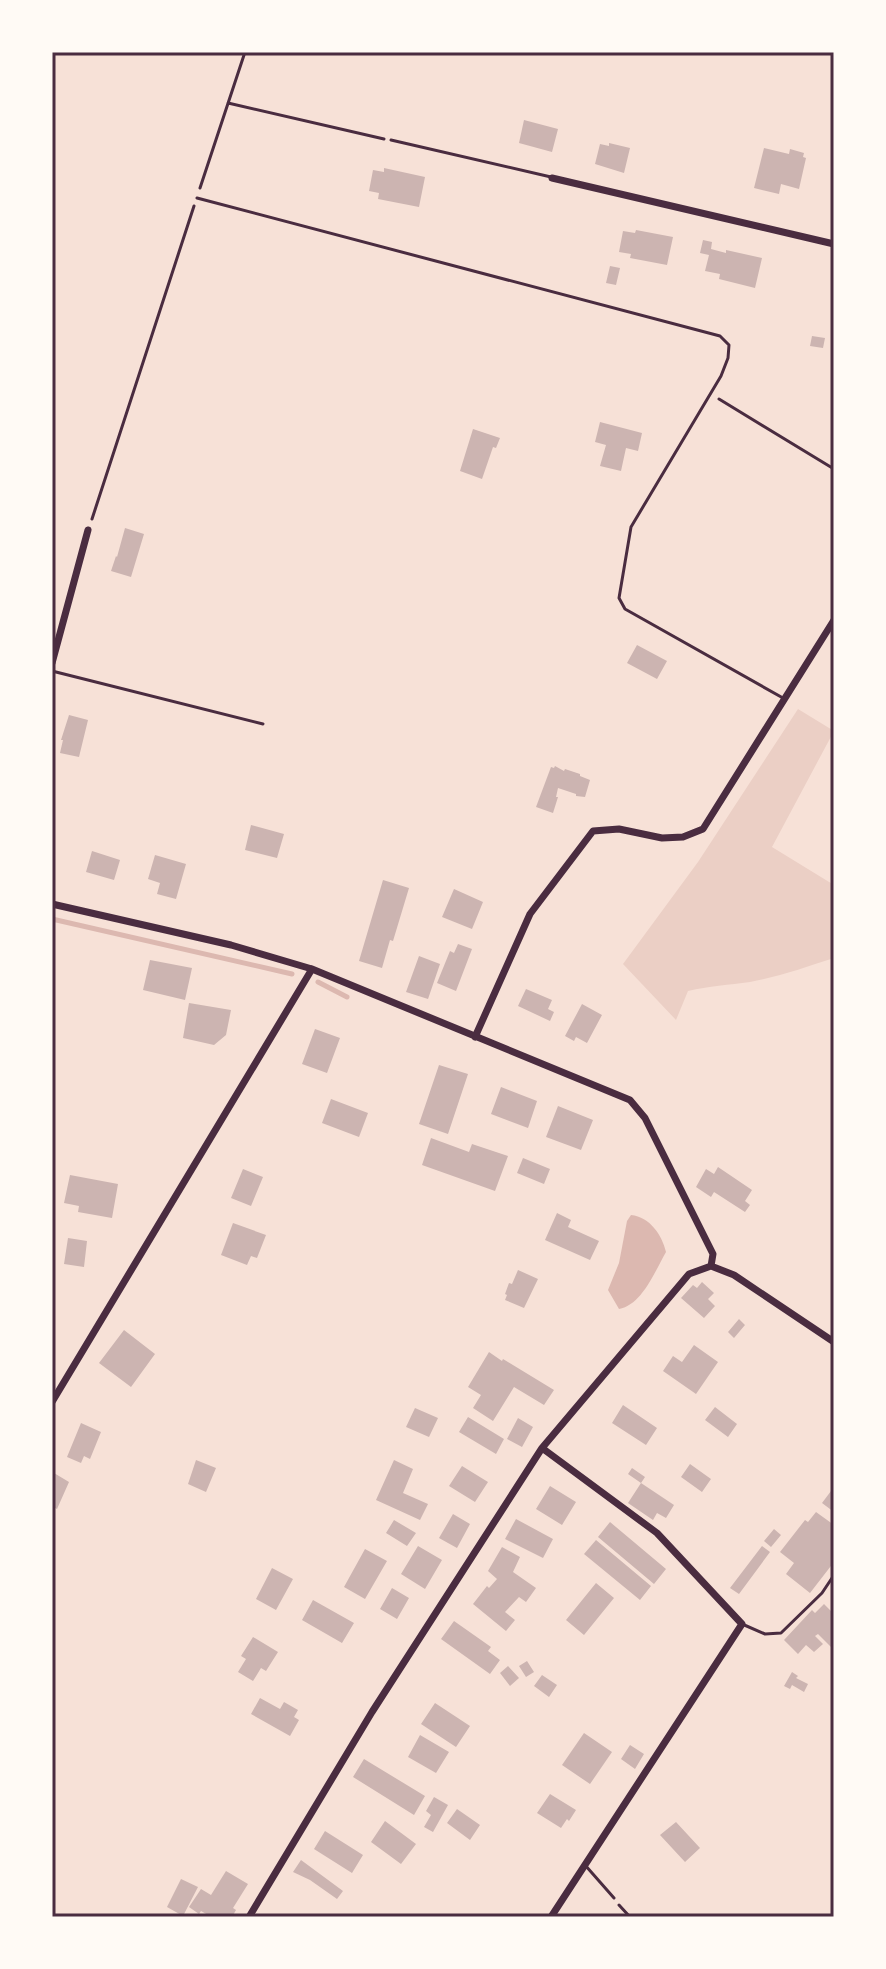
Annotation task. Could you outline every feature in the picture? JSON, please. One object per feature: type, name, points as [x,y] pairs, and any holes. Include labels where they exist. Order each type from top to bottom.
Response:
[{"type":"street","points":[[552,178],[834,244]]},
{"type":"street","points":[[52,663],[88,530]]},
{"type":"street","points":[[475,1037],[530,914],[593,831],[619,829],[662,838],[683,837],[703,829],[834,620]]},
{"type":"street","points":[[52,904],[231,945],[312,969],[630,1100],[645,1118],[713,1254],[711,1266]]},
{"type":"street","points":[[52,1402],[312,969]]},
{"type":"street","points":[[249,1917],[372,1712],[542,1448],[689,1274],[711,1266],[734,1275],[834,1342]]},
{"type":"street","points":[[542,1448],[657,1533],[742,1624],[551,1917]]},
{"type":"lane","points":[[391,140],[552,178]]},
{"type":"lane","points":[[197,198],[720,336],[729,345],[728,358],[721,376],[631,527],[619,598],[625,609],[784,698]]},
{"type":"lane","points":[[719,399],[834,469]]},
{"type":"lane","points":[[52,671],[263,724]]},
{"type":"lane","points":[[742,1624],[765,1634],[781,1633],[822,1593],[834,1575]]},
{"type":"lane","points":[[585,1865],[614,1898]]},
{"type":"path","points":[[88,530],[245,52]]},
{"type":"path","points":[[228,103],[391,140]]},
{"type":"path","points":[[614,1898],[630,1917]]},
{"type":"shaded area","points":[[798,709],[834,731],[772,847],[834,885],[834,958],[760,980],[688,991],[676,1020],[623,964],[698,862]]},
{"type":"shaded area","points":[[631,1215],[644,1219],[654,1228],[666,1252],[641,1294],[619,1309],[608,1290],[619,1263],[627,1221]]},
{"type":"building","points":[[524,120],[558,129],[552,152],[519,143]]},
{"type":"building","points":[[609,143],[630,148],[624,173],[595,164],[600,144],[609,146]]},
{"type":"building","points":[[764,148],[789,154],[790,149],[804,153],[803,157],[806,158],[799,189],[781,184],[779,194],[754,188]]},
{"type":"building","points":[[384,168],[425,177],[419,207],[378,199],[379,193],[369,191],[373,170],[384,172]]},
{"type":"building","points":[[636,230],[673,237],[667,265],[630,258],[631,254],[619,252],[623,231],[635,233]]},
{"type":"building","points":[[703,240],[712,242],[711,249],[762,258],[755,288],[719,279],[720,274],[705,271],[709,255],[700,253]]},
{"type":"building","points":[[610,266],[620,268],[616,285],[606,283]]},
{"type":"building","points":[[812,336],[825,338],[823,348],[810,346]]},
{"type":"building","points":[[600,422],[642,433],[638,451],[626,448],[621,471],[600,466],[606,445],[595,442]]},
{"type":"building","points":[[473,429],[500,438],[496,448],[493,447],[482,479],[460,471]]},
{"type":"building","points":[[125,528],[144,534],[131,577],[111,571]]},
{"type":"building","points":[[637,645],[667,661],[657,679],[627,663]]},
{"type":"building","points":[[69,715],[88,720],[79,757],[60,753]]},
{"type":"building","points":[[551,767],[590,780],[585,797],[558,788],[553,813],[536,807]]},
{"type":"building","points":[[251,825],[284,834],[277,858],[245,850]]},
{"type":"building","points":[[92,851],[120,860],[114,880],[86,872]]},
{"type":"building","points":[[155,855],[186,864],[176,899],[157,894],[160,883],[148,879]]},
{"type":"building","points":[[383,880],[409,888],[382,968],[359,961]]},
{"type":"building","points":[[454,889],[483,902],[472,929],[442,917]]},
{"type":"building","points":[[458,944],[472,949],[456,991],[437,983],[450,951],[454,953]]},
{"type":"building","points":[[419,956],[440,964],[428,999],[406,992]]},
{"type":"building","points":[[150,960],[192,968],[185,1000],[143,990]]},
{"type":"building","points":[[526,989],[552,1000],[548,1009],[554,1012],[550,1021],[518,1006]]},
{"type":"building","points":[[189,1003],[231,1010],[226,1035],[214,1045],[183,1038]]},
{"type":"building","points":[[582,1004],[602,1015],[587,1043],[565,1036]]},
{"type":"building","points":[[315,1029],[340,1038],[327,1073],[302,1064]]},
{"type":"building","points":[[439,1065],[468,1074],[448,1134],[419,1124]]},
{"type":"building","points":[[501,1087],[537,1101],[528,1128],[491,1114]]},
{"type":"building","points":[[331,1099],[368,1113],[359,1137],[322,1123]]},
{"type":"building","points":[[558,1106],[593,1120],[581,1150],[546,1137]]},
{"type":"building","points":[[431,1138],[469,1152],[472,1144],[508,1156],[495,1191],[422,1165]]},
{"type":"building","points":[[523,1158],[550,1169],[544,1184],[517,1173]]},
{"type":"building","points":[[718,1167],[752,1190],[745,1201],[750,1205],[745,1212],[714,1192],[711,1197],[696,1187],[706,1169],[714,1174]]},
{"type":"building","points":[[243,1169],[263,1177],[251,1206],[231,1198]]},
{"type":"building","points":[[70,1175],[118,1184],[112,1218],[78,1212],[79,1206],[64,1203]]},
{"type":"building","points":[[557,1213],[571,1220],[568,1227],[599,1241],[590,1260],[545,1240]]},
{"type":"building","points":[[233,1223],[266,1235],[257,1258],[251,1256],[247,1265],[221,1255]]},
{"type":"building","points":[[68,1238],[87,1241],[84,1267],[64,1264]]},
{"type":"building","points":[[518,1270],[538,1279],[524,1308],[505,1300],[509,1283],[512,1284]]},
{"type":"building","points":[[702,1282],[714,1293],[708,1299],[715,1306],[704,1318],[681,1298],[693,1285],[697,1288]]},
{"type":"building","points":[[739,1319],[745,1325],[734,1338],[728,1332]]},
{"type":"building","points":[[124,1330],[155,1354],[131,1387],[99,1363]]},
{"type":"building","points":[[694,1345],[718,1362],[696,1394],[663,1371],[673,1356],[682,1362]]},
{"type":"building","points":[[489,1352],[554,1390],[544,1405],[514,1387],[493,1421],[473,1408],[481,1395],[468,1387]]},
{"type":"building","points":[[623,1405],[657,1428],[646,1445],[612,1423]]},
{"type":"building","points":[[715,1407],[737,1424],[728,1437],[705,1420]]},
{"type":"building","points":[[415,1408],[438,1418],[429,1437],[406,1427]]},
{"type":"building","points":[[468,1417],[504,1439],[496,1454],[459,1432]]},
{"type":"building","points":[[518,1418],[533,1427],[522,1447],[507,1439]]},
{"type":"building","points":[[81,1423],[101,1432],[90,1459],[84,1456],[81,1463],[67,1457]]},
{"type":"building","points":[[196,1460],[216,1468],[206,1492],[188,1484]]},
{"type":"building","points":[[394,1460],[413,1469],[403,1493],[428,1504],[420,1520],[376,1500]]},
{"type":"building","points":[[690,1464],[711,1479],[702,1492],[681,1477]]},
{"type":"building","points":[[462,1466],[488,1482],[475,1502],[449,1486]]},
{"type":"building","points":[[632,1468],[645,1477],[641,1483],[628,1474]]},
{"type":"building","points":[[54,1473],[69,1482],[52,1514],[52,1475]]},
{"type":"building","points":[[641,1483],[674,1505],[666,1518],[657,1513],[653,1520],[628,1503]]},
{"type":"building","points":[[550,1486],[576,1502],[562,1525],[536,1509]]},
{"type":"building","points":[[834,1487],[834,1512],[822,1503]]},
{"type":"building","points":[[816,1512],[834,1525],[834,1562],[810,1593],[786,1574],[794,1563],[780,1552],[805,1520],[808,1522]]},
{"type":"building","points":[[453,1514],[470,1524],[457,1548],[439,1538]]},
{"type":"building","points":[[516,1519],[553,1539],[543,1558],[505,1539]]},
{"type":"building","points":[[394,1520],[416,1533],[407,1546],[386,1533]]},
{"type":"building","points":[[610,1522],[666,1569],[654,1584],[598,1537]]},
{"type":"building","points":[[774,1529],[781,1535],[771,1547],[764,1541]]},
{"type":"building","points":[[596,1540],[651,1586],[640,1600],[584,1554]]},
{"type":"building","points":[[418,1546],[442,1560],[425,1589],[401,1574]]},
{"type":"building","points":[[762,1546],[770,1552],[739,1594],[730,1588]]},
{"type":"building","points":[[502,1547],[520,1557],[513,1572],[536,1588],[526,1602],[519,1597],[505,1612],[515,1620],[506,1631],[473,1604],[497,1579],[488,1571]]},
{"type":"building","points":[[365,1549],[387,1561],[365,1599],[344,1587]]},
{"type":"building","points":[[272,1568],[293,1579],[276,1610],[256,1599]]},
{"type":"building","points":[[596,1583],[614,1598],[584,1635],[566,1620]]},
{"type":"building","points":[[392,1588],[409,1598],[397,1619],[380,1609]]},
{"type":"building","points":[[313,1600],[354,1623],[342,1643],[302,1620]]},
{"type":"building","points":[[824,1604],[834,1614],[834,1650],[818,1634],[815,1636],[823,1644],[814,1652],[806,1645],[798,1654],[784,1640],[812,1610],[815,1613]]},
{"type":"building","points":[[454,1621],[491,1647],[488,1651],[500,1660],[490,1674],[441,1639]]},
{"type":"building","points":[[253,1637],[278,1652],[266,1671],[261,1668],[253,1681],[238,1672],[246,1659],[241,1656]]},
{"type":"building","points":[[527,1661],[534,1672],[526,1677],[519,1666]]},
{"type":"building","points":[[508,1666],[519,1678],[510,1686],[500,1673]]},
{"type":"building","points":[[792,1672],[808,1684],[804,1692],[792,1685],[790,1689],[784,1686]]},
{"type":"building","points":[[542,1675],[557,1685],[549,1697],[534,1686]]},
{"type":"building","points":[[260,1698],[280,1709],[284,1702],[298,1710],[294,1717],[299,1720],[290,1736],[251,1714]]},
{"type":"building","points":[[435,1703],[470,1726],[456,1747],[421,1724]]},
{"type":"building","points":[[584,1733],[612,1752],[590,1784],[562,1765]]},
{"type":"building","points":[[420,1735],[449,1752],[436,1773],[408,1757]]},
{"type":"building","points":[[630,1745],[644,1754],[635,1769],[621,1759]]},
{"type":"building","points":[[364,1759],[425,1796],[414,1815],[353,1777]]},
{"type":"building","points":[[550,1794],[576,1810],[561,1828],[537,1813]]},
{"type":"building","points":[[434,1797],[448,1805],[433,1832],[424,1827],[431,1815],[426,1811]]},
{"type":"building","points":[[457,1809],[480,1825],[470,1840],[447,1823]]},
{"type":"building","points":[[385,1821],[416,1844],[401,1864],[371,1842]]},
{"type":"building","points":[[676,1822],[700,1848],[685,1862],[660,1835]]},
{"type":"building","points":[[325,1831],[363,1855],[352,1873],[314,1849]]},
{"type":"building","points":[[301,1860],[343,1891],[337,1899],[293,1872]]},
{"type":"building","points":[[226,1871],[248,1884],[233,1908],[236,1910],[232,1917],[207,1917],[189,1907],[201,1889],[211,1895]]},
{"type":"building","points":[[181,1879],[198,1887],[183,1916],[167,1907]]},
{"type":"waterway","points":[[52,919],[292,974]]},
{"type":"waterway","points":[[318,982],[347,997]]}]
